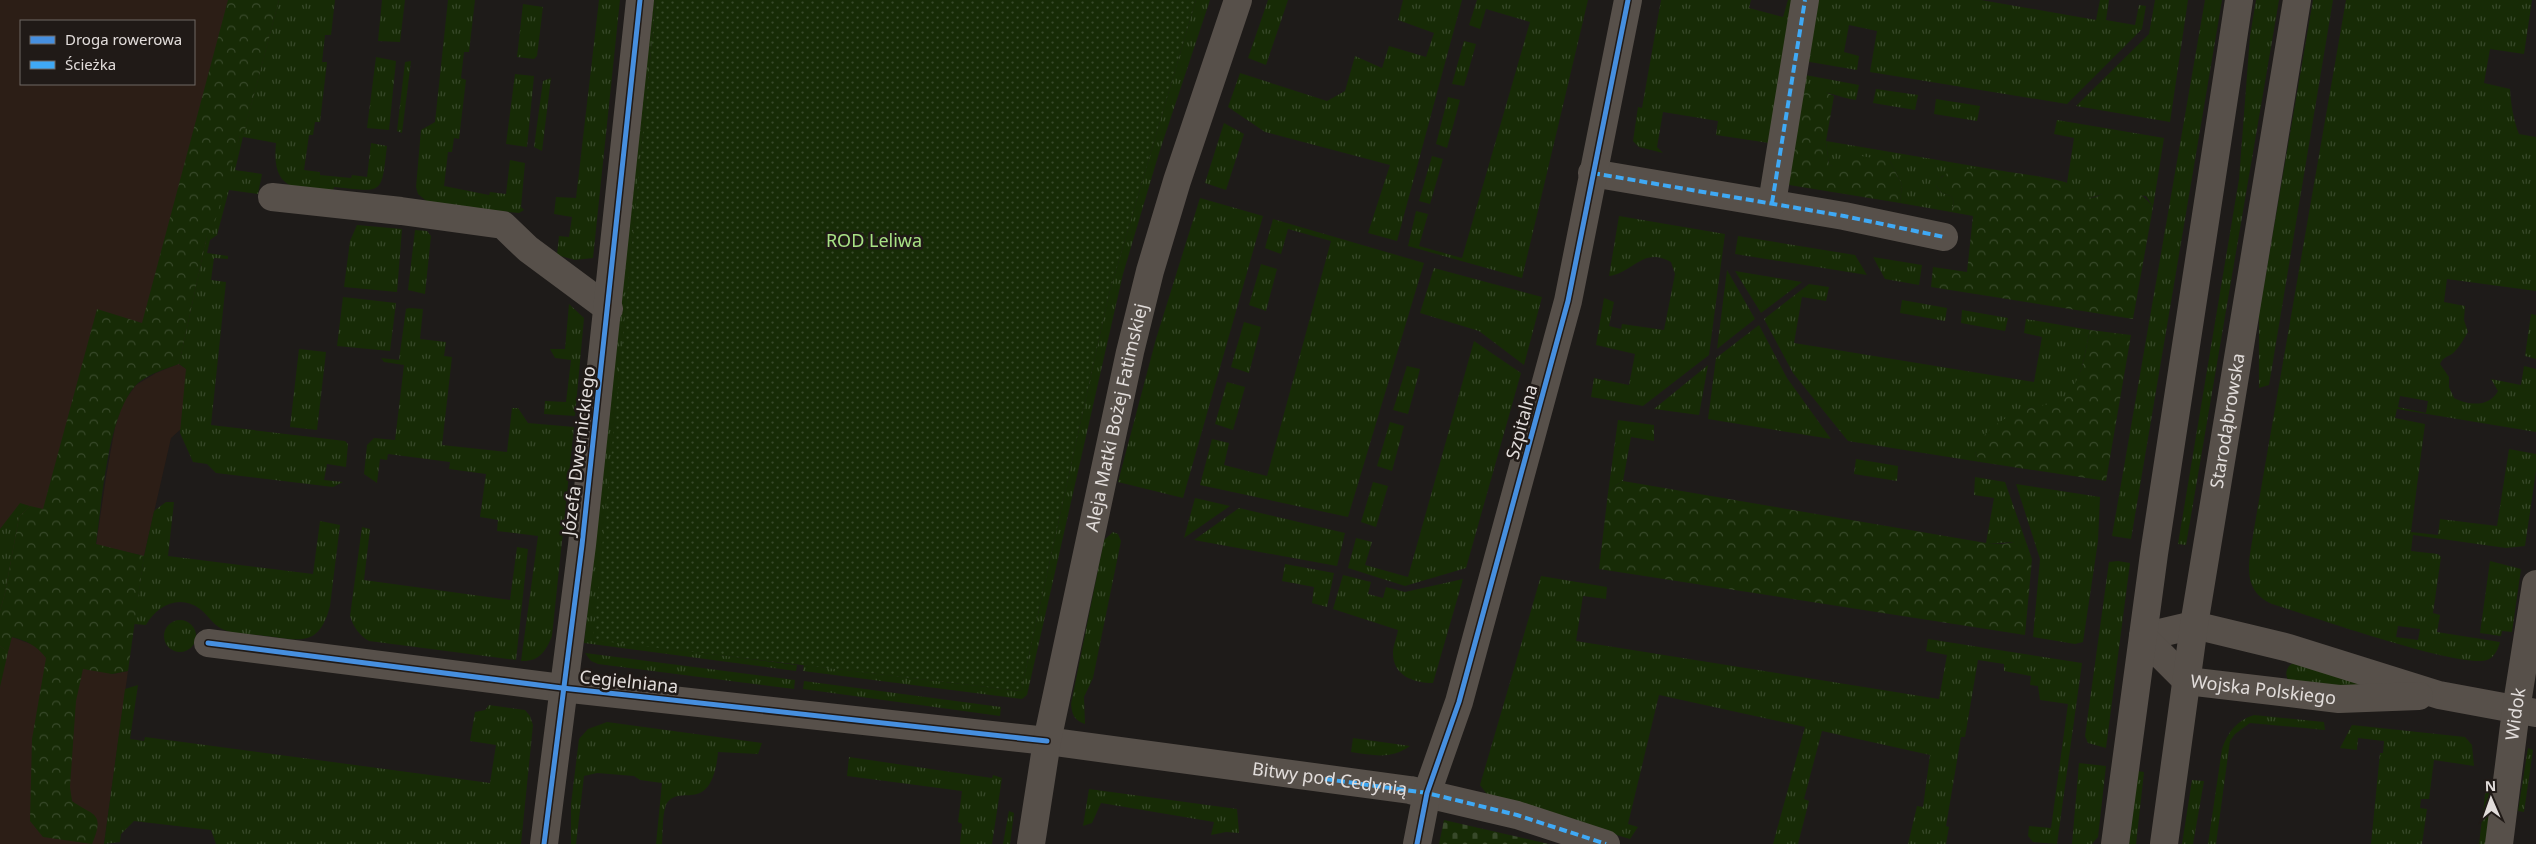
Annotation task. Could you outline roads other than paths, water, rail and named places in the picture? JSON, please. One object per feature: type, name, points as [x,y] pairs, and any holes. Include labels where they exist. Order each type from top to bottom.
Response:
[{"type":"street","name":"Józefa Dwernickiego","points":[[544,844],[562,688],[581,554],[609,309],[640,0]]},
{"type":"street","name":"Aleja Matki Bożej Fatimskiej","points":[[1031,844],[1047,742],[1111,438],[1150,271],[1202,103],[1238,0]]},
{"type":"street","name":"Szpitalna","points":[[1417,844],[1427,793],[1459,702],[1568,301],[1628,0]]},
{"type":"street","points":[[1772,203],[1805,0]]},
{"type":"street","points":[[2115,844],[2143,636],[2239,0]]},
{"type":"street","name":"Starodąbrowska","points":[[2164,844],[2194,625],[2298,0]]},
{"type":"street","points":[[1592,173],[1772,203],[1944,236]]},
{"type":"street","points":[[272,197],[401,211],[504,225],[542,260],[609,309]]},
{"type":"street","name":"Widok","points":[[2499,844],[2526,711],[2536,584]]},
{"type":"street","name":"Wojska Polskiego","points":[[2143,636],[2194,625],[2289,648],[2439,695],[2526,711]]},
{"type":"street","name":"Wojska Polskiego","points":[[2143,636],[2186,681],[2339,699],[2439,695]]},
{"type":"street","name":"Cegielniana","points":[[208,643],[562,688],[1047,742]]},
{"type":"street","name":"Bitwy pod Cedynią","points":[[1047,742],[1427,793],[1517,815],[1606,844]]},
{"type":"park label","name":"ROD Leliwa","points":[[874,241]]}]
